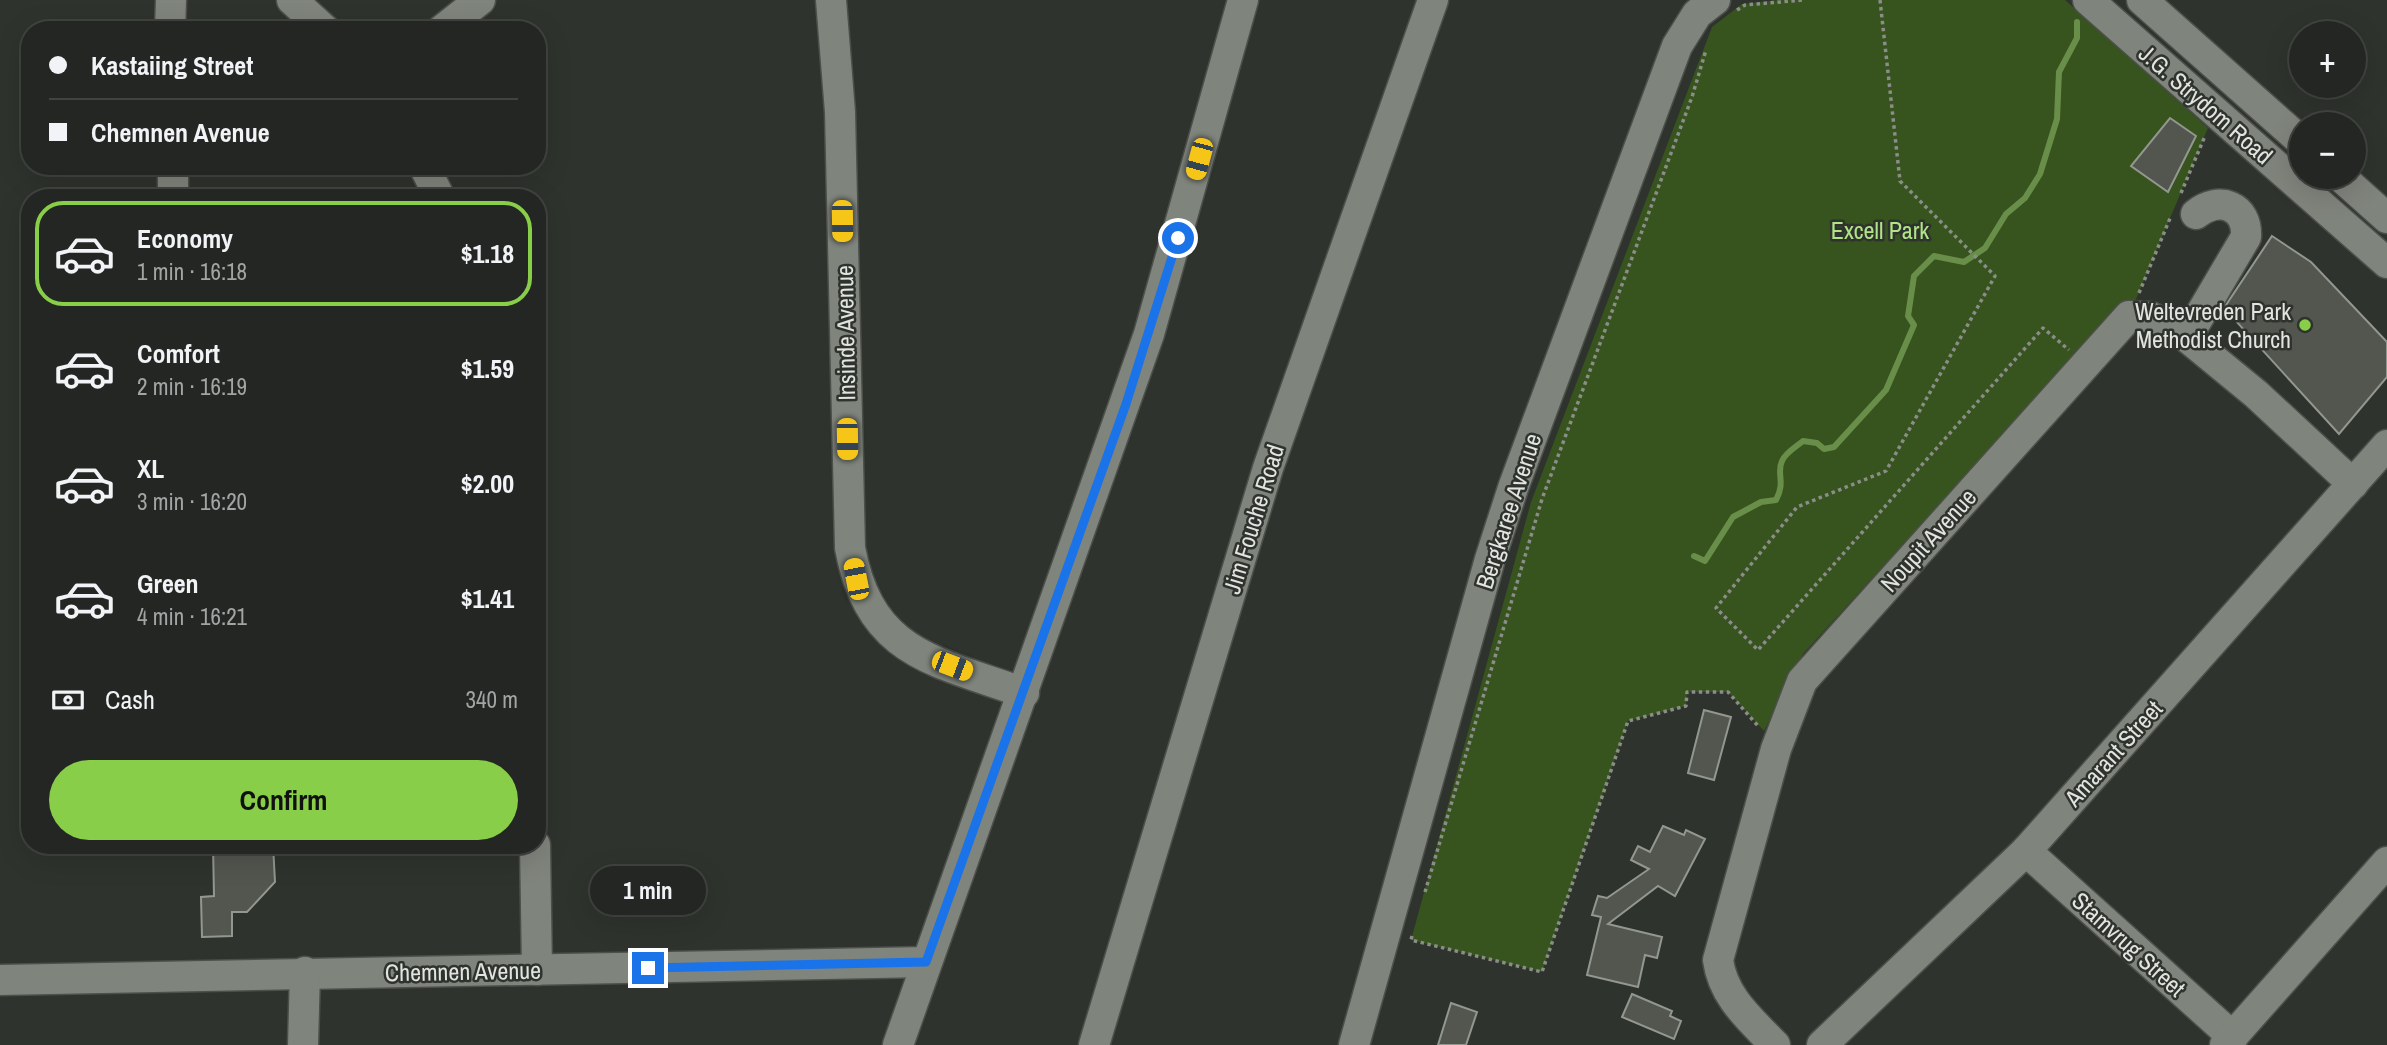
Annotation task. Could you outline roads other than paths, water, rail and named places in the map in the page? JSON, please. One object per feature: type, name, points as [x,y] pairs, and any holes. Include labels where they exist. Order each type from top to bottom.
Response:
[{"type":"street","points":[[170,21],[171,0]]},
{"type":"street","points":[[292,0],[315,21]]},
{"type":"street","points":[[453,21],[480,0]]},
{"type":"street","name":"Insinde Avenue","points":[[831,0],[840,112],[850,548],[856,579],[870,610],[883,628],[904,644],[928,657],[1024,693]]},
{"type":"street","points":[[898,1045],[1153,324],[1243,0]]},
{"type":"street","name":"Jim Fouche Road","points":[[1094,1045],[1268,468],[1433,0]]},
{"type":"street","name":"J.G. Strydom Road","points":[[2088,0],[2387,263]]},
{"type":"street","name":"J.G. Strydom Road","points":[[2142,0],[2289,130]]},
{"type":"street","name":"Bergkaree Avenue","points":[[1354,1045],[1490,559],[1513,488],[1677,46],[1697,14],[1725,6]]},
{"type":"street","points":[[2354,189],[2387,218]]},
{"type":"street","points":[[2181,211],[2210,205],[2230,205],[2240,210],[2247,228],[2242,249],[2187,337],[2256,394],[2353,484]]},
{"type":"street","name":"Noupit Avenue","points":[[1775,1045],[1730,997],[1721,979],[1718,960],[1776,749],[1802,681],[2129,316],[2160,319],[2187,337]]},
{"type":"street","name":"Amarant Street","points":[[1822,1045],[2026,851],[2387,445]]},
{"type":"street","name":"Stamvrug Street","points":[[2026,851],[2229,1041]]},
{"type":"street","points":[[535,854],[537,970]]},
{"type":"street","points":[[2229,1041],[2387,862]]},
{"type":"street","name":"Chemnen Avenue","points":[[0,980],[926,962]]},
{"type":"street","points":[[303,1045],[305,972]]},
{"type":"waterway","points":[[1694,556],[1705,561],[1733,517],[1761,502],[1776,500],[1780,488],[1780,465],[1783,458],[1794,448],[1803,441],[1817,443],[1824,449],[1834,447],[1886,390],[1914,325],[1908,316],[1914,276],[1934,256],[1964,262],[1985,248],[2006,214],[2025,198],[2040,174],[2057,119],[2059,72],[2077,38],[2077,22]]},
{"type":"place","name":"Weltevreden Park Methodist Church","points":[[2305,325]]},
{"type":"park label","name":"Excell Park","points":[[1880,230]]}]
